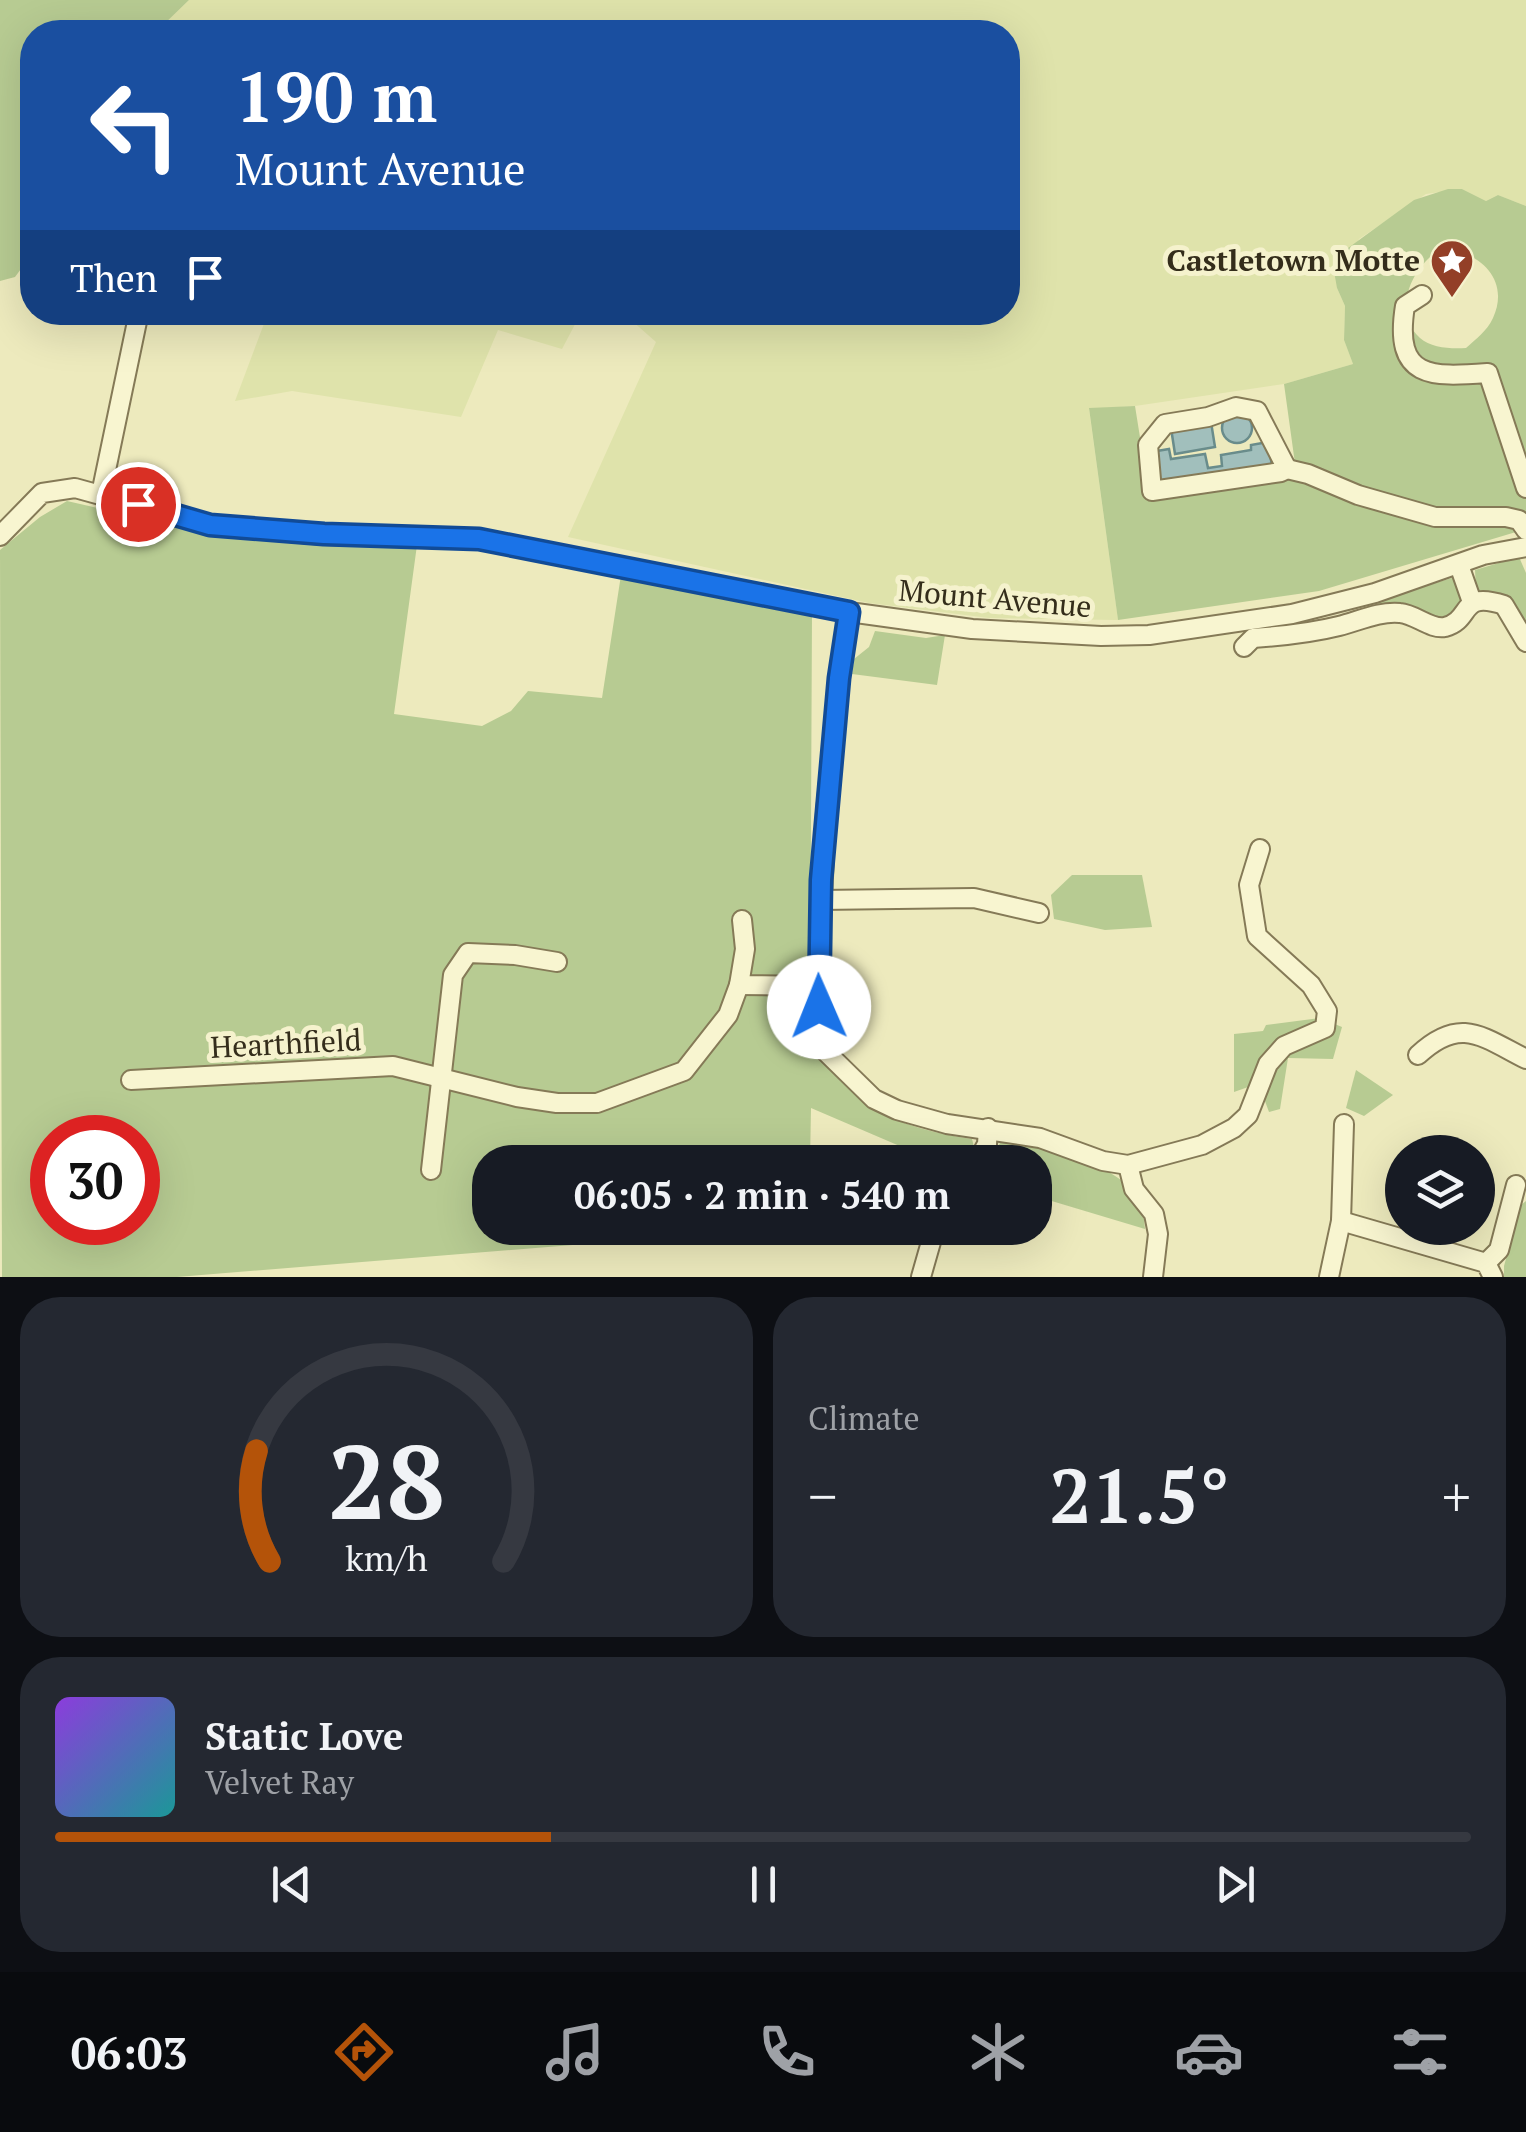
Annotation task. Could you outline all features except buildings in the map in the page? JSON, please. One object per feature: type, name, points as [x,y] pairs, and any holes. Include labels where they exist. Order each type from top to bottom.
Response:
[{"type":"street","points":[[1422,295],[1405,306],[1402,324],[1408,355],[1428,374],[1488,373],[1526,488]]},
{"type":"street","points":[[101,494],[136,325]]},
{"type":"street","points":[[1287,469],[1257,410],[1236,407],[1208,417],[1165,424],[1148,445],[1152,492],[1287,469],[1435,517],[1506,517],[1519,520],[1526,530]]},
{"type":"street","name":"Mount Avenue","points":[[0,536],[42,493],[76,488],[210,525],[324,534],[479,539],[849,612],[1038,635],[1149,635],[1331,605],[1483,555],[1526,547]]},
{"type":"street","points":[[1459,565],[1472,602]]},
{"type":"street","points":[[1244,647],[1253,638],[1291,636],[1375,615],[1399,613],[1438,628],[1450,626],[1472,602],[1487,600],[1504,605],[1526,642]]},
{"type":"street","points":[[849,612],[837,698],[820,900],[820,1028],[826,1052],[874,1099],[947,1124],[1040,1138],[1103,1161],[1128,1165],[1202,1145],[1234,1128],[1248,1115],[1268,1064],[1284,1046],[1324,1028],[1327,1011],[1311,985],[1257,936],[1249,886],[1260,849]]},
{"type":"street","points":[[820,900],[974,898],[1039,913]]},
{"type":"street","name":"Hearthfield","points":[[131,1080],[393,1066],[488,1091],[557,1103],[597,1103],[684,1071],[728,1015],[755,949],[742,920]]},
{"type":"street","points":[[431,1170],[454,975],[468,954],[515,955],[557,962]]},
{"type":"street","points":[[740,985],[818,986]]},
{"type":"street","points":[[1418,1055],[1437,1037],[1454,1031],[1526,1059]]},
{"type":"street","points":[[1330,1277],[1342,1221],[1344,1124]]},
{"type":"street","points":[[986,1145],[988,1128]]},
{"type":"street","points":[[1128,1165],[1134,1189],[1154,1214],[1158,1234],[1153,1277]]},
{"type":"street","points":[[1342,1221],[1489,1270],[1516,1185]]},
{"type":"street","points":[[920,1277],[929,1245]]},
{"type":"green space","points":[[0,0],[189,0],[168,20],[20,20],[20,270],[15,277],[0,281]]},
{"type":"green space","points":[[189,0],[1526,0],[1526,206],[1498,195],[1486,201],[1462,189],[1426,194],[1359,239],[1337,288],[1345,306],[1344,340],[1353,364],[1284,384],[1089,409],[1118,620],[989,618],[869,603],[568,537],[656,342],[637,325],[1020,325],[1020,20],[168,20]]},
{"type":"green space","points":[[1448,189],[1462,189],[1486,201],[1498,195],[1526,206],[1526,529],[1319,591],[1118,620],[1089,408],[1135,406],[1150,500],[1297,478],[1284,384],[1353,364],[1344,340],[1345,306],[1334,271],[1344,251],[1414,200]],"holes":[[[1440,250],[1454,251],[1488,269],[1498,291],[1491,323],[1466,348],[1430,344],[1420,338],[1407,316],[1409,290],[1421,267]]]},
{"type":"green space","points":[[263,325],[575,325],[562,349],[498,330],[461,417],[292,391],[235,401]]},
{"type":"green space","points":[[67,501],[229,538],[417,545],[394,714],[482,726],[511,711],[528,691],[602,698],[621,575],[812,612],[810,1039],[861,1100],[890,1117],[923,1129],[972,1139],[974,1145],[897,1145],[811,1108],[810,1145],[472,1145],[472,1245],[572,1245],[177,1277],[2,1277],[0,550],[40,517]]},
{"type":"green space","points":[[1519,557],[1526,573],[1526,627],[1511,605],[1476,591],[1475,570]]},
{"type":"green space","points":[[1455,577],[1461,603],[1448,618],[1433,617],[1410,607],[1370,603]]},
{"type":"green space","points":[[875,631],[926,638],[945,635],[937,685],[852,674],[854,659],[869,647]]},
{"type":"green space","points":[[1072,875],[1142,875],[1152,927],[1105,930],[1054,919],[1051,895]]},
{"type":"green space","points":[[1320,1018],[1342,1027],[1333,1059],[1288,1058],[1280,1109],[1269,1112],[1262,1093],[1251,1086],[1234,1092],[1234,1034]]},
{"type":"green space","points":[[1356,1070],[1393,1095],[1364,1116],[1346,1108]]},
{"type":"green space","points":[[1003,1138],[1035,1145],[999,1145]]},
{"type":"green space","points":[[1052,1149],[1097,1166],[1125,1183],[1125,1194],[1143,1211],[1145,1229],[1052,1201]]},
{"type":"green space","points":[[1526,1201],[1526,1277],[1504,1277],[1521,1205]]},
{"type":"water","points":[[1237,413],[1248,417],[1252,428],[1248,439],[1237,443],[1226,439],[1222,428],[1226,417]]},
{"type":"water","points":[[1211,422],[1215,447],[1175,454],[1171,428]]},
{"type":"water","points":[[1268,442],[1272,466],[1156,485],[1151,452],[1169,449],[1171,459],[1205,454],[1208,468],[1222,466],[1221,455],[1251,450],[1251,445]]},
{"type":"place","name":"Castletown Motte","points":[[1452,299]]},
{"type":"route","points":[[138,504],[210,525],[324,534],[479,539],[849,612],[839,678],[821,880],[819,1007]]}]
